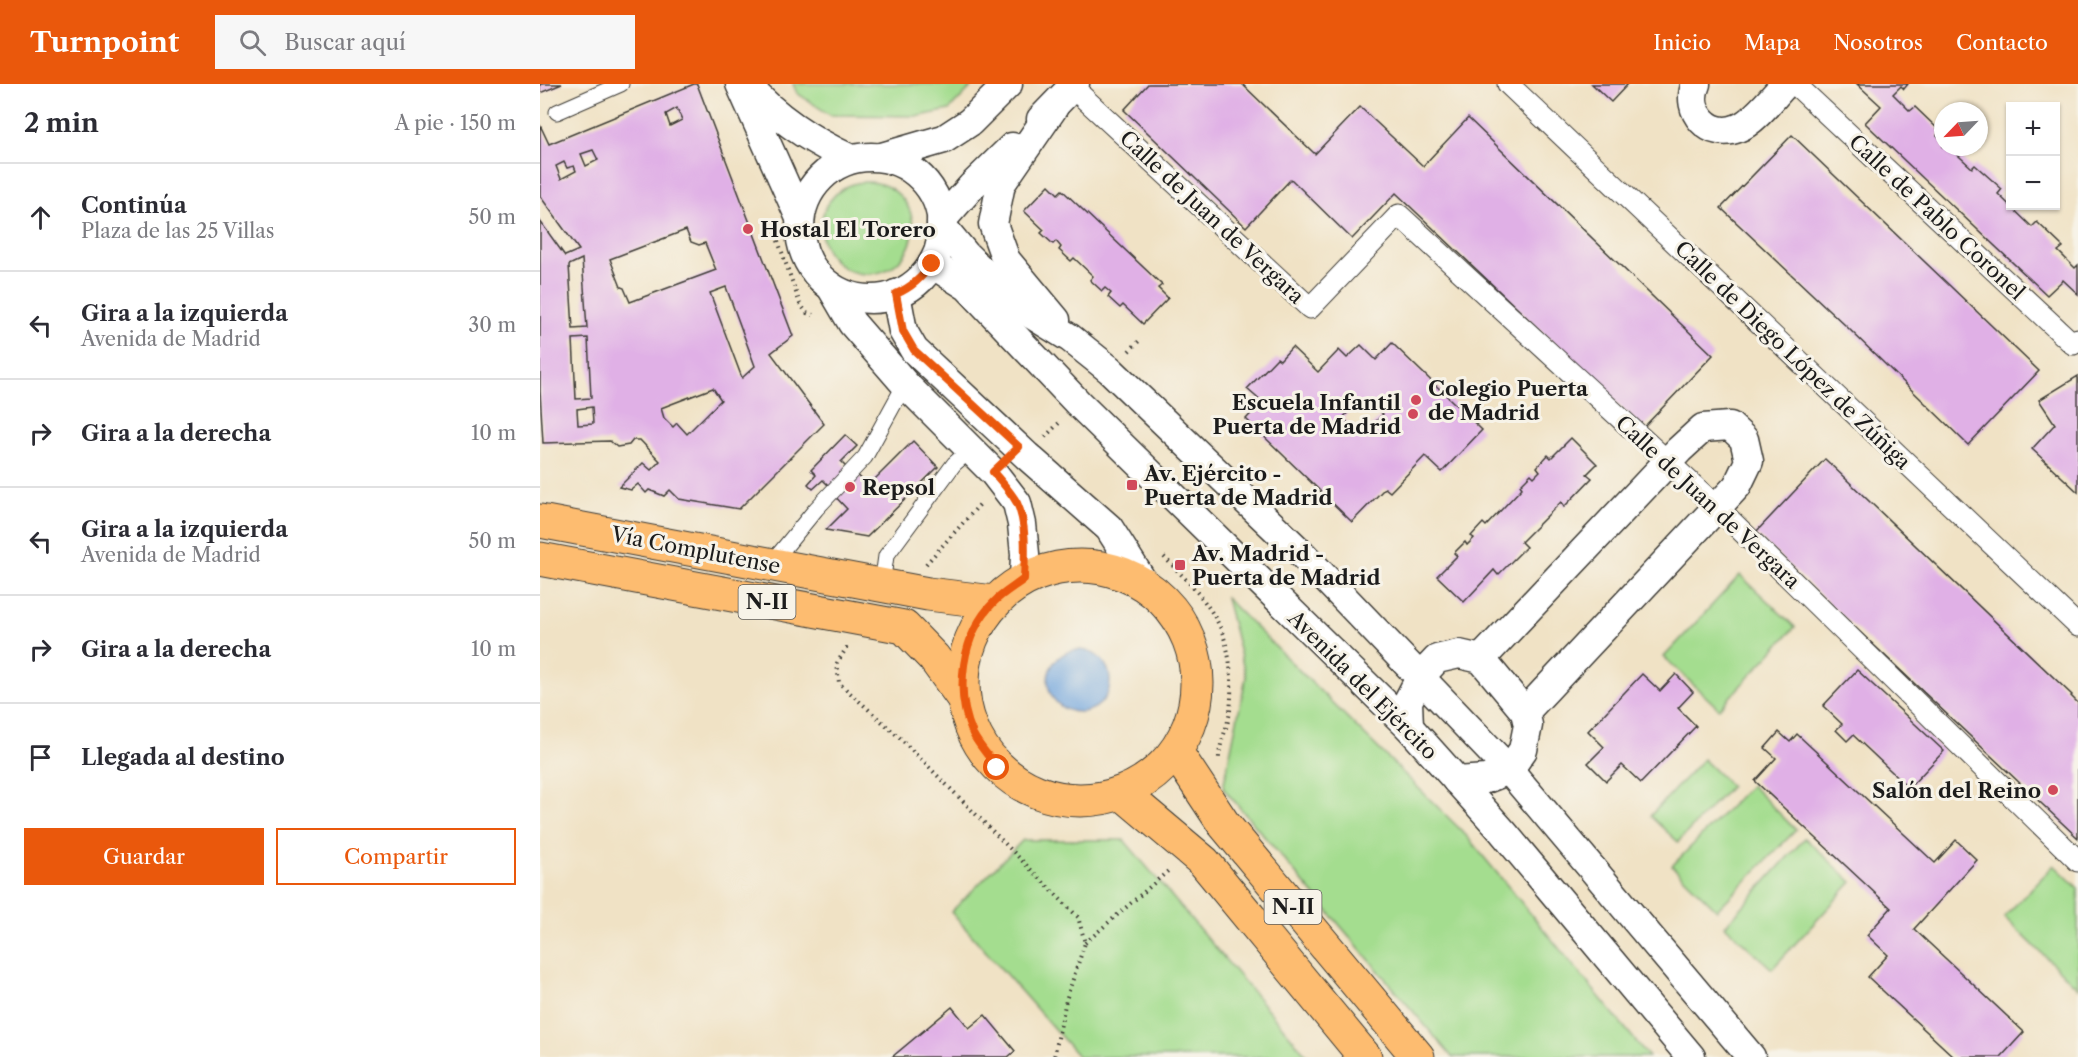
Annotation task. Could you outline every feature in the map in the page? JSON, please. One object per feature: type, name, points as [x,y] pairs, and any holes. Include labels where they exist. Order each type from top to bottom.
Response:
[{"type":"main road","name":"Vía Complutense","points":[[540,521],[893,587],[994,602]]},
{"type":"main road","name":"Vía Complutense","points":[[540,559],[904,627],[934,658],[963,698]]},
{"type":"main road","name":"N-II","points":[[1085,565],[1114,570],[1142,580],[1168,606],[1187,635],[1197,671],[1194,712],[1176,752],[1152,776],[1122,793],[1073,801],[1030,791],[997,768],[974,735],[963,698],[964,658],[975,627],[994,602],[1024,579],[1061,567],[1085,565]]},
{"type":"main road","name":"N-II","points":[[1176,752],[1223,823],[1418,1057]]},
{"type":"main road","name":"N-II","points":[[1122,793],[1204,862],[1365,1057]]},
{"type":"street","points":[[740,84],[800,218]]},
{"type":"street","points":[[746,84],[763,103],[796,130],[824,147],[851,159]]},
{"type":"street","points":[[770,84],[796,130]]},
{"type":"street","points":[[882,157],[944,139],[970,122],[1008,84]]},
{"type":"street","name":"Calle de Diego López de Zúñiga","points":[[1508,84],[2078,626]]},
{"type":"street","points":[[1696,84],[1692,92],[1694,110],[1703,123],[1720,130],[1737,129],[1753,118],[1785,84]]},
{"type":"street","name":"Calle de Pablo Coronel","points":[[1796,84],[2073,344],[2078,339]]},
{"type":"street","points":[[941,223],[972,186],[1067,92]]},
{"type":"street","points":[[1067,92],[1001,184],[993,224],[1006,260],[1070,338]]},
{"type":"street","name":"Calle de Juan de Vergara","points":[[1067,92],[1310,308],[1399,215],[1717,507],[2078,861]]},
{"type":"street","points":[[831,287],[851,296],[874,299],[896,294],[910,287],[932,264],[941,239],[941,223],[935,198],[922,179],[904,165],[882,157],[867,156],[851,159],[832,167],[817,181],[806,198],[800,218],[800,238],[806,257],[816,273],[831,287],[852,323],[905,384],[997,477],[1017,503],[1025,554],[1024,579]]},
{"type":"street","points":[[941,223],[965,254],[1017,306],[1070,338],[1110,370],[1302,554],[1421,676],[1509,770],[1751,1057]]},
{"type":"street","name":"Avenida del Ejército","points":[[932,264],[968,287],[1078,403],[1409,727],[1503,832],[1691,1057]]},
{"type":"street","points":[[896,294],[903,331],[914,350],[1027,456],[1109,528],[1142,580]]},
{"type":"street","points":[[1481,658],[1668,461],[1703,428],[1730,426],[1744,439],[1749,461],[1737,486],[1525,712]]},
{"type":"street","points":[[1409,727],[1408,700],[1421,676],[1437,659],[1459,654],[1481,658],[1525,712],[1528,725],[1523,750],[1509,770],[1485,779],[1457,782]]},
{"type":"lane","points":[[557,112],[621,84]]},
{"type":"lane","points":[[771,564],[816,509],[865,457],[905,384]]},
{"type":"lane","points":[[893,587],[886,556],[954,465],[970,450]]},
{"type":"path","points":[[774,231],[800,304],[807,313],[815,316]]},
{"type":"path","points":[[893,587],[982,502]]},
{"type":"path","points":[[1159,553],[1184,577],[1217,622],[1228,655],[1232,692],[1228,725],[1219,754],[1220,765]]},
{"type":"path","points":[[867,621],[837,663],[838,683],[899,737],[1078,917],[1084,943],[1066,1000],[1054,1057]]},
{"type":"path","points":[[1084,943],[1165,874],[1174,864],[1183,844]]},
{"type":"green space","points":[[793,84],[974,84],[949,110],[920,116],[830,115],[797,93]]},
{"type":"green space","points":[[867,182],[885,185],[900,195],[910,210],[913,228],[910,246],[900,261],[885,271],[867,274],[849,271],[834,261],[824,246],[821,228],[824,210],[834,195],[849,185]]},
{"type":"green space","points":[[1740,575],[1795,627],[1719,709],[1664,657]]},
{"type":"green space","points":[[1226,598],[1464,833],[1649,1057],[1452,1057],[1223,788],[1246,677]]},
{"type":"green space","points":[[1703,759],[1731,786],[1678,842],[1650,816]]},
{"type":"green space","points":[[1751,785],[1796,830],[1717,910],[1672,866]]},
{"type":"green space","points":[[1805,838],[1852,882],[1772,969],[1725,926]]},
{"type":"green space","points":[[1023,840],[1124,840],[1308,1057],[1079,1057],[951,912]]},
{"type":"green space","points":[[2054,865],[2078,888],[2078,988],[2004,917]]},
{"type":"water","points":[[1079,650],[1096,655],[1101,659],[1105,664],[1110,681],[1105,698],[1101,703],[1096,707],[1079,712],[1062,707],[1057,703],[1053,698],[1048,681],[1053,664],[1057,659],[1062,655]]},
{"type":"building","points":[[540,84],[562,84],[540,93]]},
{"type":"building","points":[[697,84],[793,336],[771,353],[824,424],[739,509],[679,499],[670,490],[664,496],[649,490],[646,493],[638,484],[631,490],[619,487],[643,463],[651,470],[660,461],[640,440],[633,440],[629,445],[617,447],[610,441],[543,443],[540,391],[540,221],[565,256],[579,250],[540,196],[540,125],[549,144]],"holes":[[[677,108],[682,120],[670,126],[666,114]],[[593,150],[598,160],[586,166],[581,154]],[[564,162],[567,168],[574,166],[576,171],[561,179],[556,166]],[[686,230],[691,242],[699,245],[705,243],[716,270],[630,302],[624,288],[621,287],[610,259]],[[582,259],[587,328],[573,329],[569,265]],[[726,287],[755,366],[742,378],[710,293]],[[588,338],[591,398],[576,399],[573,339]],[[713,388],[721,400],[687,434],[677,423],[673,427],[664,418],[661,408]],[[592,407],[593,424],[578,425],[577,409]]]},
{"type":"building","points":[[1148,84],[1242,84],[1315,154],[1360,107],[1423,166],[1468,118],[1713,355],[1643,428],[1396,193],[1352,239],[1291,179],[1246,227],[1124,110]]},
{"type":"building","points":[[1592,84],[1628,84],[1611,102]]},
{"type":"building","points":[[1857,84],[1908,84],[1904,89],[1901,86],[1893,94],[1910,111],[1915,107],[1934,125],[1934,156],[1959,156],[1972,168],[1975,165],[2002,189],[1998,194],[2006,202],[2006,210],[2014,210],[2032,227],[2037,222],[2063,247],[2058,251],[2075,268],[2078,265],[2078,294],[2063,280],[2047,295],[1865,123],[1881,106]]},
{"type":"building","points":[[1792,135],[2039,371],[1968,445],[1721,208]]},
{"type":"building","points":[[1049,185],[1058,194],[1062,190],[1162,285],[1158,288],[1168,298],[1143,324],[1123,305],[1120,308],[1108,297],[1111,293],[1105,288],[1102,291],[1090,280],[1093,276],[1074,258],[1071,261],[1059,250],[1061,247],[1056,241],[1053,244],[1041,233],[1044,230],[1024,211]]},
{"type":"building","points":[[1392,343],[1482,430],[1442,472],[1425,456],[1390,492],[1385,488],[1352,522],[1246,419],[1262,402],[1247,389],[1277,358],[1280,360],[1292,347],[1318,372],[1339,350],[1347,358],[1361,345],[1376,360]],"holes":[[[1358,401],[1366,409],[1371,403],[1383,414],[1362,436],[1343,418]]]},
{"type":"building","points":[[2078,376],[2078,492],[2032,449],[2055,424],[2039,400]]},
{"type":"building","points":[[845,435],[857,446],[841,462],[850,471],[852,469],[868,486],[913,441],[938,467],[867,537],[826,530],[847,509],[823,480],[813,489],[808,484],[816,475],[811,470]]},
{"type":"building","points":[[1571,438],[1597,464],[1587,474],[1592,478],[1564,507],[1561,502],[1521,542],[1526,547],[1498,575],[1494,570],[1464,602],[1437,576],[1457,556],[1454,553],[1465,542],[1467,545],[1474,538],[1471,536],[1483,523],[1486,526],[1522,488],[1520,485],[1531,474],[1534,477],[1540,471],[1537,467],[1548,455],[1551,458]]},
{"type":"building","points":[[1825,459],[2078,703],[2078,838],[1755,533]]},
{"type":"building","points":[[1857,670],[1944,751],[1909,788],[1853,735],[1847,741],[1836,730],[1842,724],[1823,706]]},
{"type":"building","points":[[1642,674],[1660,691],[1676,674],[1693,692],[1678,708],[1696,726],[1641,783],[1622,765],[1606,781],[1588,763],[1604,747],[1588,731]]},
{"type":"building","points":[[1779,732],[1790,742],[1797,734],[1935,863],[1956,840],[1977,860],[1914,929],[2024,1032],[2001,1057],[1954,1057],[1868,977],[1888,955],[1867,935],[1891,908],[1755,781],[1776,758],[1765,748]]},
{"type":"building","points":[[952,1007],[969,1028],[985,1015],[1015,1051],[1008,1057],[892,1057]]},
{"type":"place","name":"Hostal El Torero","points":[[748,229]]},
{"type":"place","name":"Colegio Puerta de Madrid","points":[[1416,400]]},
{"type":"place","name":"Escuela Infantil Puerta de Madrid","points":[[1413,414]]},
{"type":"place","name":"Av. Ejército - Puerta de Madrid","points":[[1132,485]]},
{"type":"place","name":"Repsol","points":[[850,487]]},
{"type":"place","name":"Av. Madrid - Puerta de Madrid","points":[[1180,565]]},
{"type":"place","name":"Salón del Reino","points":[[2053,790]]},
{"type":"route","points":[[932,264],[910,287],[896,294],[903,331],[914,350],[1019,447],[993,472],[1017,503],[1025,554],[1024,579],[994,602],[975,627],[964,658],[963,698],[974,735],[997,768]]}]
